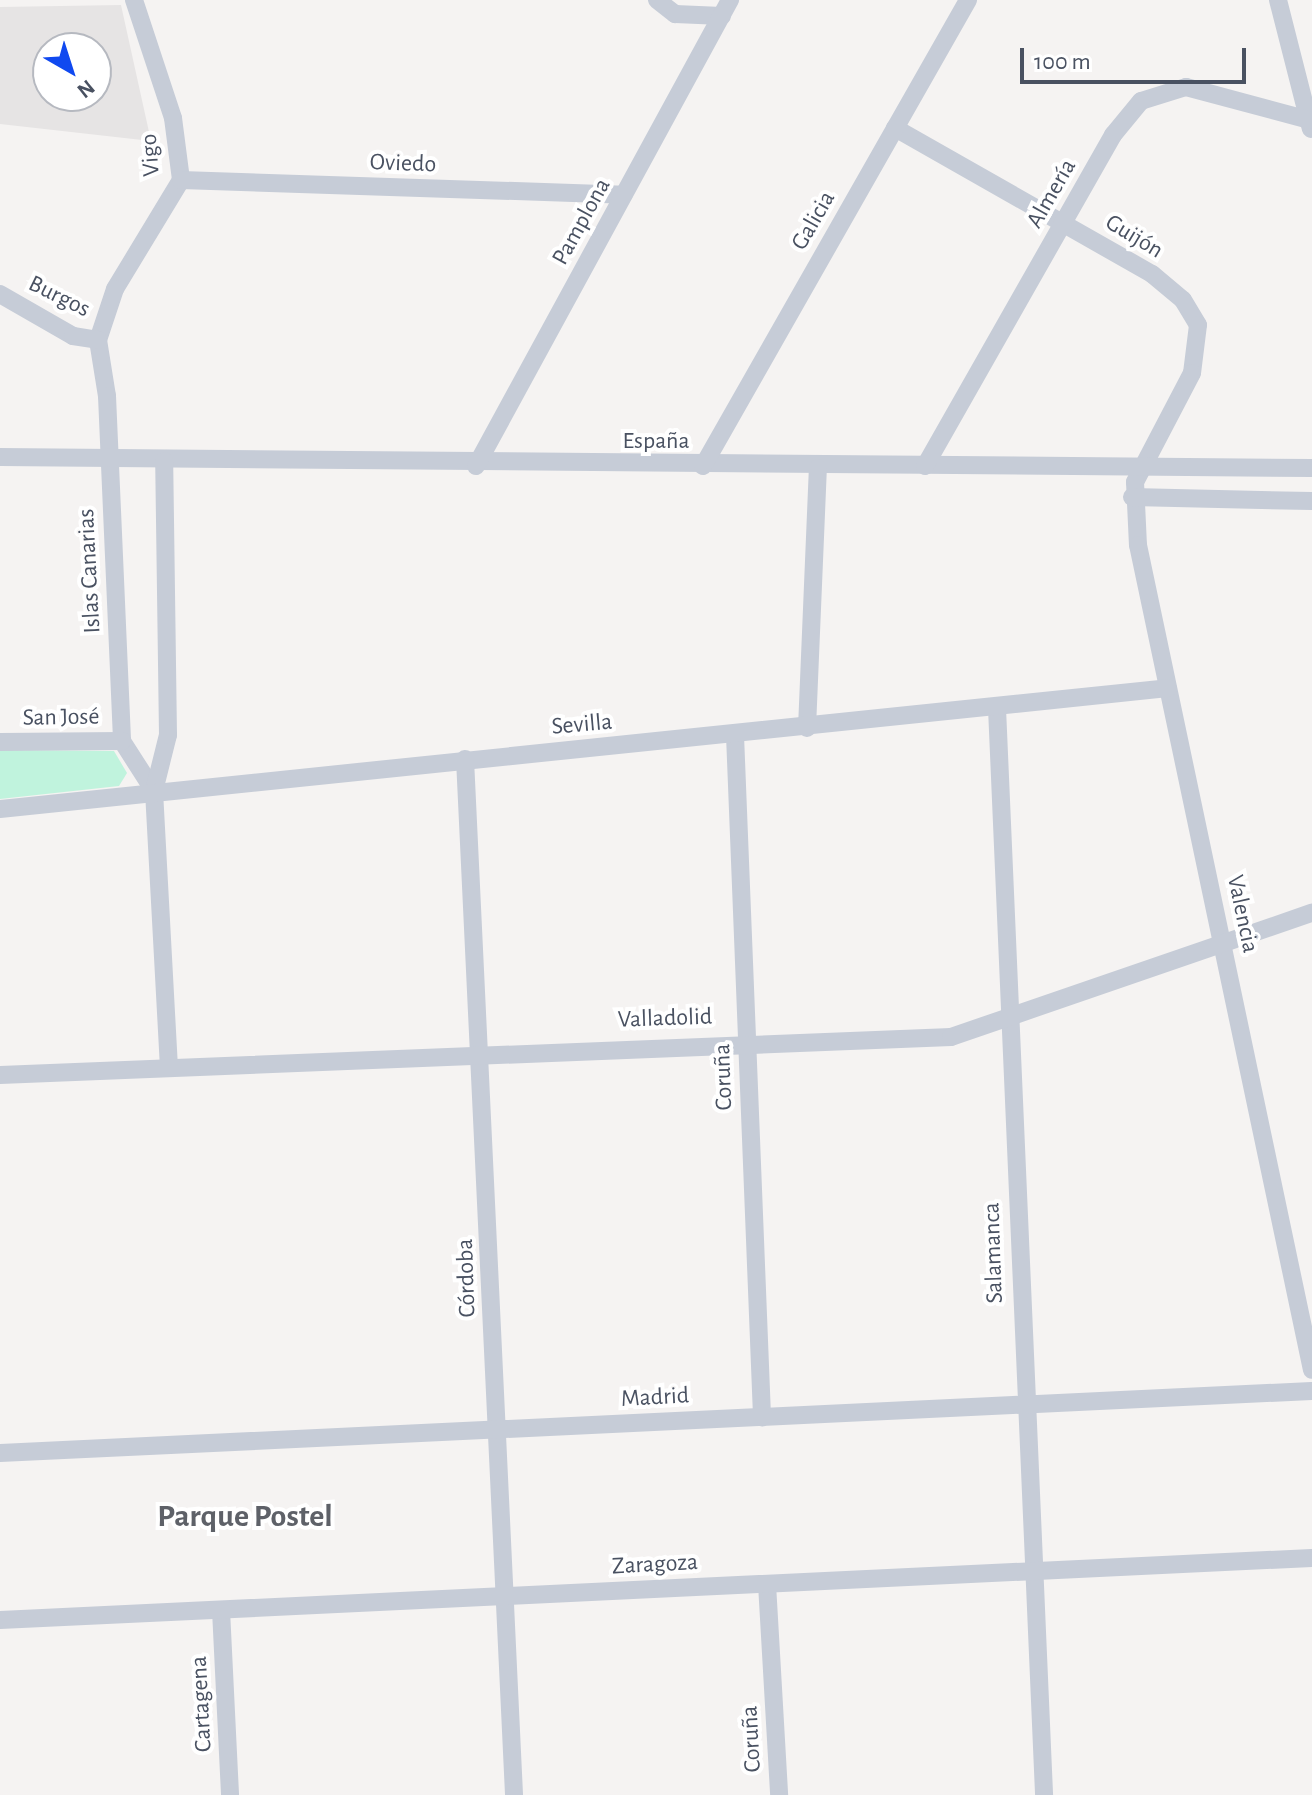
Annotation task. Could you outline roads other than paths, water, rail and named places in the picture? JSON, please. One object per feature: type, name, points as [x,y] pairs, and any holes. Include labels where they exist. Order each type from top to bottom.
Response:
[{"type":"street","name":"Vigo","points":[[98,340],[115,289],[181,180],[173,118],[134,0]]},
{"type":"street","points":[[657,0],[675,14],[726,8]]},
{"type":"street","name":"Galicia","points":[[703,466],[968,0]]},
{"type":"street","points":[[1278,0],[1310,126]]},
{"type":"street","name":"Pamplona","points":[[476,466],[726,8]]},
{"type":"street","name":"Almería","points":[[925,466],[1126,115],[1164,91],[1217,93],[1310,126]]},
{"type":"street","name":"Guijón","points":[[895,128],[1064,223],[1168,286],[1198,325],[1192,373],[1140,467]]},
{"type":"street","name":"Oviedo","points":[[181,180],[624,195]]},
{"type":"street","name":"Burgos","points":[[0,294],[73,336],[98,340]]},
{"type":"street","name":"Islas Canarias","points":[[98,340],[109,458],[122,741],[154,791]]},
{"type":"street","name":"España","points":[[0,457],[476,466],[1312,468]]},
{"type":"street","name":"Islas Canarias","points":[[164,461],[168,735],[154,791],[169,1066]]},
{"type":"street","name":"Valencia","points":[[1140,467],[1132,497],[1168,688],[1312,1370]]},
{"type":"street","points":[[807,728],[818,468]]},
{"type":"street","points":[[1132,497],[1312,501]]},
{"type":"street","name":"Sevilla","points":[[0,809],[465,759],[807,728],[1168,688]]},
{"type":"street","name":"Salamanca","points":[[997,708],[1030,1571],[1044,1795]]},
{"type":"street","name":"Coruña","points":[[735,735],[762,1417]]},
{"type":"street","name":"San José","points":[[0,742],[122,741]]},
{"type":"street","name":"Córdoba","points":[[465,759],[514,1795]]},
{"type":"street","name":"Valladolid","points":[[0,1075],[747,1039],[951,1037],[1009,1022],[1312,913]]},
{"type":"street","name":"Madrid","points":[[0,1453],[1312,1391]]},
{"type":"street","name":"Zaragoza","points":[[0,1620],[1312,1558]]},
{"type":"street","name":"Coruña","points":[[767,1584],[779,1795]]},
{"type":"street","name":"Cartagena","points":[[221,1610],[230,1795]]},
{"type":"district","name":"Parque Postel","points":[[245,1516]]}]
